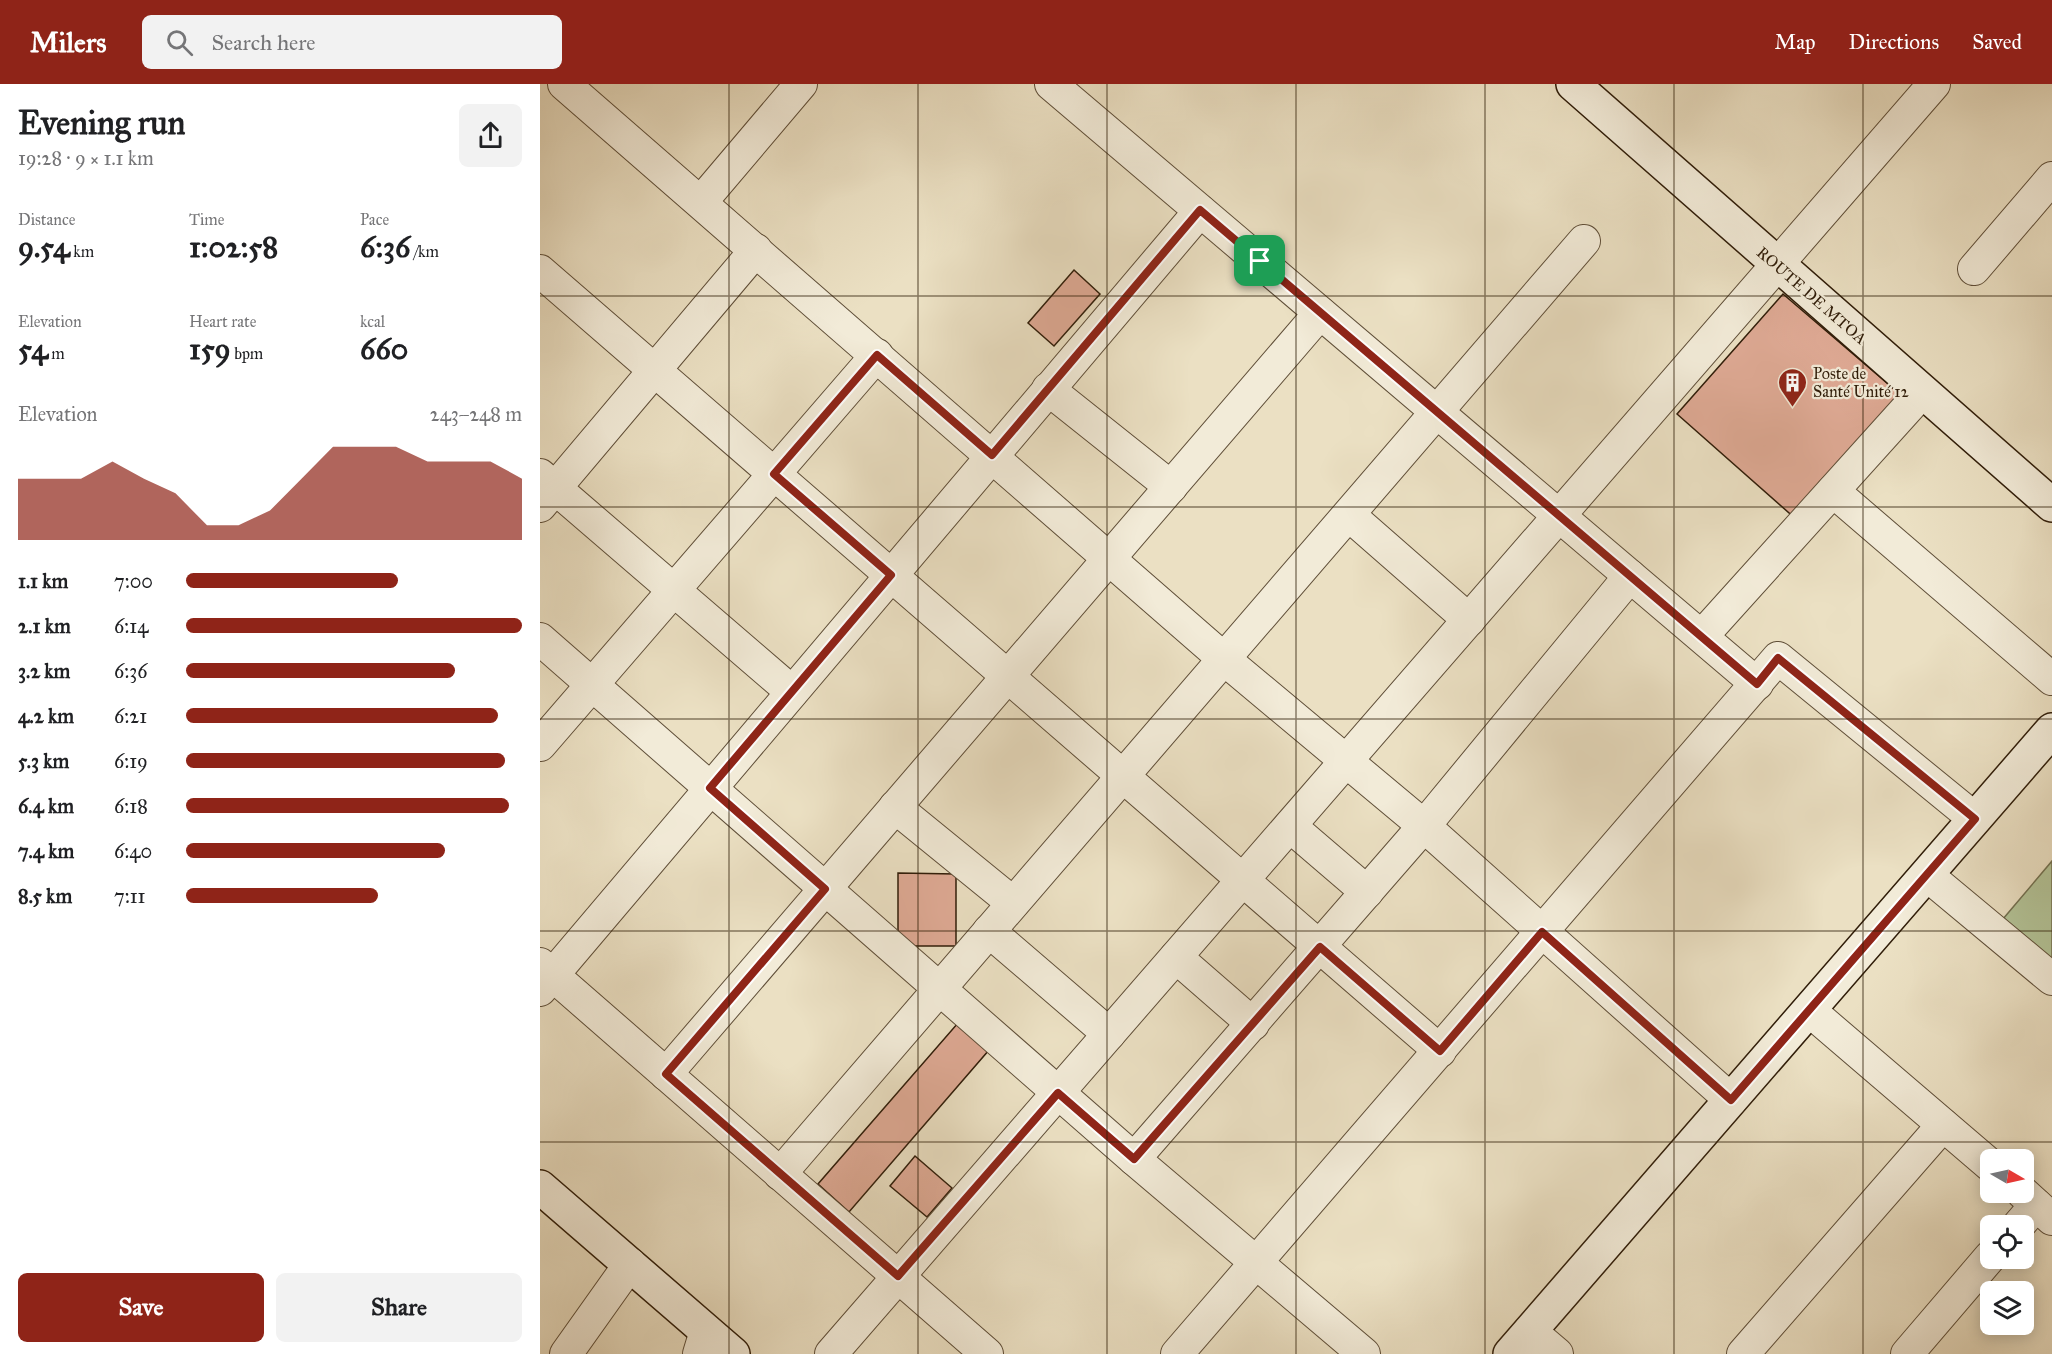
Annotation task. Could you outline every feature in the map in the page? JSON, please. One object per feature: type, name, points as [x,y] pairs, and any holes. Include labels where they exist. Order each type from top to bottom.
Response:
[{"type":"street","points":[[564,84],[1224,659],[1424,826],[1731,1100]]},
{"type":"street","points":[[701,202],[801,84]]},
{"type":"street","points":[[1050,84],[1757,684]]},
{"type":"street","name":"ROUTE DE MTOA","points":[[1573,84],[2052,505]]},
{"type":"street","points":[[831,1354],[1934,84]]},
{"type":"street","points":[[1974,269],[2052,178]]},
{"type":"street","points":[[987,1354],[666,1074],[544,976],[792,693],[1200,210]]},
{"type":"street","points":[[780,1174],[1584,241]]},
{"type":"street","points":[[756,250],[654,371],[545,489],[674,590],[792,693]]},
{"type":"street","points":[[540,272],[1440,1051]]},
{"type":"street","points":[[666,1074],[1320,312]]},
{"type":"street","points":[[540,745],[877,355]]},
{"type":"street","points":[[1048,389],[1171,487]]},
{"type":"street","points":[[1702,636],[1922,392]]},
{"type":"street","points":[[1833,491],[2052,679]]},
{"type":"street","points":[[1348,514],[1469,620]]},
{"type":"street","points":[[1134,1159],[1368,892],[1630,576]]},
{"type":"street","points":[[540,639],[1134,1159],[1364,1354]]},
{"type":"street","points":[[1177,1354],[1778,658],[1975,819]]},
{"type":"street","points":[[1557,1354],[1520,1343],[2052,730]]},
{"type":"street","points":[[895,807],[1013,903]]},
{"type":"street","points":[[1290,826],[1368,892]]},
{"type":"street","points":[[1927,875],[2052,979]]},
{"type":"street","points":[[989,931],[1109,1034]]},
{"type":"street","points":[[1176,957],[1253,1024]]},
{"type":"street","points":[[1809,1010],[1980,1156]]},
{"type":"street","points":[[1743,1354],[1943,1125]]},
{"type":"street","points":[[540,1187],[630,1264],[703,1343],[733,1354]]},
{"type":"street","points":[[566,1354],[630,1264]]},
{"type":"street","points":[[1907,1354],[1980,1269]]},
{"type":"green space","points":[[2052,861],[2052,960],[2003,919]]},
{"type":"building","points":[[1074,270],[1100,294],[1054,346],[1028,323]]},
{"type":"building","name":"Poste de Santé Unité 12","points":[[1783,294],[1908,401],[1797,520],[1677,414]]},
{"type":"building","points":[[898,873],[956,874],[956,946],[898,946]]},
{"type":"building","points":[[958,1023],[989,1050],[849,1212],[818,1184]]},
{"type":"building","points":[[915,1156],[952,1188],[927,1217],[890,1186]]},
{"type":"place","name":"Poste de Santé Unité 12","points":[[1792,408]]},
{"type":"route","points":[[1200,210],[1260,261],[1757,684],[1778,658],[1975,819],[1731,1100],[1542,932],[1440,1051],[1320,947],[1134,1159],[1058,1093],[898,1276],[666,1074],[825,889],[710,788],[891,575],[774,474],[877,355],[992,455],[1200,210]]}]
